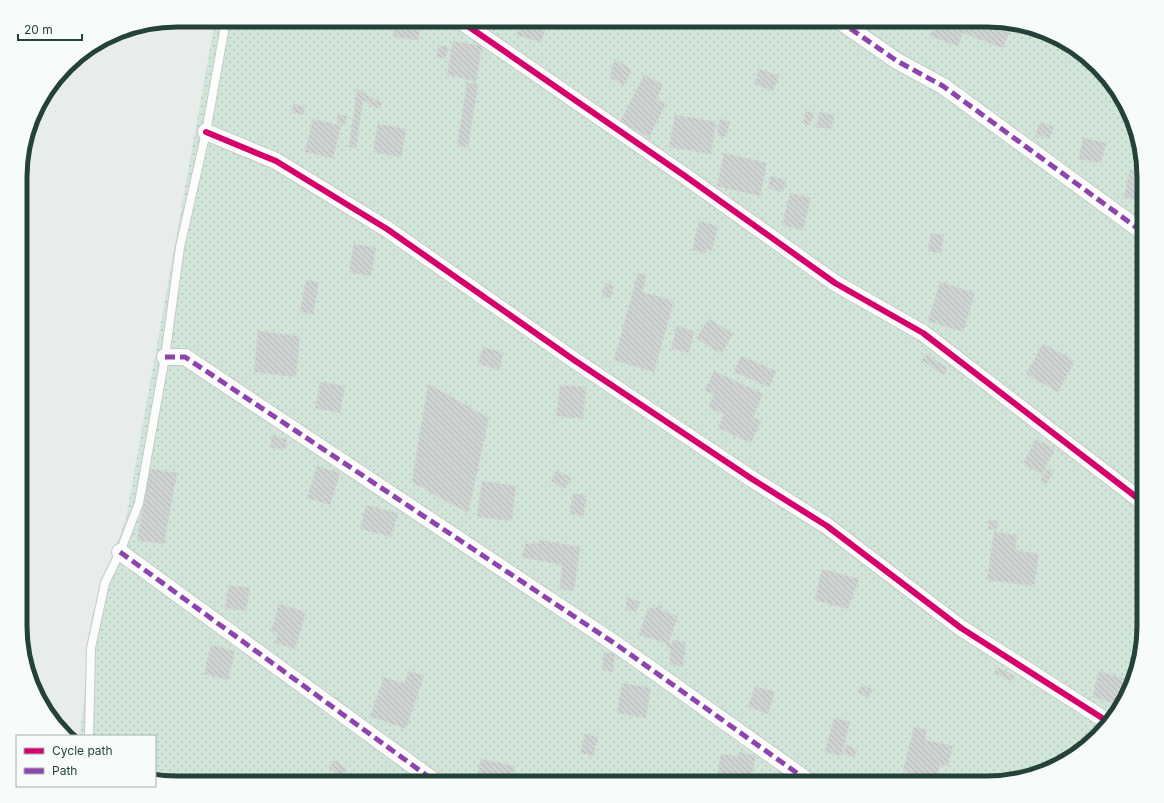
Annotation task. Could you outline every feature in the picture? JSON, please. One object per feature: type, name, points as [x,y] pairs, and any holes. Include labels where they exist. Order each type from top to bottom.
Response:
[{"type":"street","points":[[469,27],[835,283],[923,333],[1137,498]]},
{"type":"street","points":[[848,27],[897,61],[942,86],[1137,228]]},
{"type":"street","points":[[206,132],[276,160],[387,229],[574,360],[752,479],[827,526],[961,628],[1104,719]]},
{"type":"street","points":[[165,357],[185,357],[616,645],[801,776]]},
{"type":"street","points":[[120,552],[427,776]]},
{"type":"lane","points":[[89,735],[91,648],[105,582],[120,552],[139,503],[165,357],[180,247],[206,132],[225,27]]},
{"type":"green space","points":[[214,27],[1007,28],[1045,38],[1070,52],[1086,64],[1100,78],[1112,94],[1126,119],[1132,138],[1137,167],[1136,646],[1126,684],[1112,709],[1100,725],[1086,739],[1070,751],[1045,765],[1026,771],[997,776],[167,776],[156,775],[156,735],[80,735],[92,616],[126,518]]},
{"type":"building","points":[[394,27],[420,27],[419,40],[393,37]]},
{"type":"building","points":[[519,27],[546,27],[541,42],[516,35]]},
{"type":"building","points":[[933,27],[997,27],[1011,29],[1003,48],[963,33],[958,46],[930,36]]},
{"type":"building","points":[[453,41],[482,46],[476,81],[447,75]]},
{"type":"building","points":[[439,45],[449,48],[445,59],[436,56]]},
{"type":"building","points":[[614,59],[632,70],[624,85],[610,78]]},
{"type":"building","points":[[760,69],[779,76],[773,91],[754,84]]},
{"type":"building","points":[[644,75],[663,85],[656,99],[666,104],[649,137],[620,122]]},
{"type":"building","points":[[467,83],[478,84],[468,148],[457,146]]},
{"type":"building","points":[[357,89],[382,103],[379,109],[363,100],[356,148],[349,147]]},
{"type":"building","points":[[293,104],[305,107],[303,115],[292,113]]},
{"type":"building","points":[[806,111],[814,113],[810,125],[803,123]]},
{"type":"building","points":[[819,112],[834,115],[832,129],[816,127]]},
{"type":"building","points":[[338,115],[347,116],[345,125],[337,123]]},
{"type":"building","points":[[675,115],[716,122],[711,154],[669,147]]},
{"type":"building","points":[[313,119],[341,126],[333,158],[305,152]]},
{"type":"building","points":[[720,119],[730,122],[726,137],[717,135]]},
{"type":"building","points":[[1041,122],[1054,127],[1049,139],[1040,135],[1039,138],[1035,136]]},
{"type":"building","points":[[378,124],[406,129],[401,157],[373,152]]},
{"type":"building","points":[[1083,138],[1106,143],[1101,163],[1079,159]]},
{"type":"building","points":[[724,153],[767,163],[760,196],[717,186]]},
{"type":"building","points":[[1130,169],[1137,170],[1137,200],[1124,197]]},
{"type":"building","points":[[771,176],[786,180],[783,192],[768,188]]},
{"type":"building","points":[[790,193],[811,198],[803,230],[782,225]]},
{"type":"building","points":[[699,221],[718,226],[712,250],[706,249],[706,253],[692,250]]},
{"type":"building","points":[[931,233],[944,235],[941,253],[928,251]]},
{"type":"building","points":[[354,244],[376,248],[371,276],[349,272]]},
{"type":"building","points":[[638,273],[647,275],[642,292],[674,301],[654,372],[614,360]]},
{"type":"building","points":[[306,280],[319,282],[313,314],[300,312]]},
{"type":"building","points":[[940,282],[975,293],[963,332],[928,321]]},
{"type":"building","points":[[605,283],[614,286],[611,298],[602,296]]},
{"type":"building","points":[[709,319],[733,334],[721,354],[696,338]]},
{"type":"building","points":[[677,326],[694,331],[689,353],[671,349]]},
{"type":"building","points":[[258,331],[300,336],[296,377],[254,372]]},
{"type":"building","points":[[1043,344],[1075,361],[1058,392],[1026,374]]},
{"type":"building","points":[[483,347],[504,353],[499,370],[478,364]]},
{"type":"building","points":[[927,354],[948,369],[943,375],[922,360]]},
{"type":"building","points":[[741,356],[776,371],[769,387],[734,372]]},
{"type":"building","points":[[714,371],[763,394],[753,417],[761,421],[751,443],[718,428],[724,414],[708,407],[714,395],[705,390]]},
{"type":"building","points":[[320,382],[345,386],[340,413],[315,408]]},
{"type":"building","points":[[428,384],[489,418],[468,513],[412,482]]},
{"type":"building","points":[[560,385],[586,387],[583,419],[556,416]]},
{"type":"building","points":[[272,435],[287,439],[285,450],[270,447]]},
{"type":"building","points":[[1036,439],[1055,449],[1042,474],[1023,464]]},
{"type":"building","points":[[317,466],[340,473],[330,505],[307,498]]},
{"type":"building","points":[[1049,468],[1054,472],[1046,484],[1040,480]]},
{"type":"building","points":[[150,469],[177,473],[164,544],[137,540]]},
{"type":"building","points":[[557,470],[571,478],[565,489],[551,481]]},
{"type":"building","points":[[482,481],[516,486],[512,521],[477,517]]},
{"type":"building","points":[[573,493],[587,496],[583,516],[570,514]]},
{"type":"building","points":[[366,505],[398,513],[391,537],[360,529]]},
{"type":"building","points":[[989,520],[998,521],[996,530],[988,529]]},
{"type":"building","points":[[994,532],[1017,535],[1015,550],[1039,554],[1034,586],[987,580]]},
{"type":"building","points":[[540,540],[580,547],[574,591],[560,589],[562,565],[521,557],[526,543],[538,544]]},
{"type":"building","points":[[822,569],[859,579],[848,609],[815,600]]},
{"type":"building","points":[[229,585],[250,588],[246,611],[225,608]]},
{"type":"building","points":[[627,597],[640,602],[636,612],[626,609]]},
{"type":"building","points":[[279,604],[306,612],[295,649],[275,643],[278,632],[271,632]]},
{"type":"building","points":[[659,605],[663,607],[660,610],[678,616],[669,642],[671,645],[673,640],[686,642],[683,666],[669,664],[671,649],[667,648],[666,643],[639,635],[648,608],[656,608]]},
{"type":"building","points":[[211,645],[235,651],[228,680],[204,674]]},
{"type":"building","points":[[604,652],[615,654],[613,672],[602,670]]},
{"type":"building","points":[[997,667],[1014,676],[1012,681],[994,673]]},
{"type":"building","points":[[409,671],[424,676],[406,729],[370,716],[384,677],[404,684]]},
{"type":"building","points":[[1099,671],[1127,680],[1115,703],[1092,697]]},
{"type":"building","points":[[622,683],[651,688],[646,718],[617,713]]},
{"type":"building","points":[[862,684],[873,690],[868,698],[858,692]]},
{"type":"building","points":[[755,686],[775,692],[768,714],[748,707]]},
{"type":"building","points":[[834,718],[850,722],[841,756],[825,752]]},
{"type":"building","points":[[914,727],[927,730],[925,740],[953,746],[948,766],[940,764],[938,776],[924,776],[903,771]]},
{"type":"building","points":[[585,734],[598,737],[593,756],[580,753]]},
{"type":"building","points":[[846,745],[857,749],[854,757],[843,753]]},
{"type":"building","points":[[739,752],[756,756],[752,776],[717,776],[721,754],[738,757]]},
{"type":"building","points":[[481,759],[515,766],[513,773],[519,775],[519,776],[477,776]]},
{"type":"building","points":[[334,760],[347,769],[343,776],[341,776],[329,768]]},
{"type":"building","points":[[780,772],[787,776],[779,776]]},
{"type":"marked path","points":[[848,27],[897,61],[943,86],[1137,228]]},
{"type":"marked path","points":[[165,357],[185,357],[617,645],[801,776]]},
{"type":"marked path","points":[[120,552],[427,776]]},
{"type":"cycle path","points":[[469,27],[685,176],[835,283],[923,333],[1137,498]]},
{"type":"cycle path","points":[[206,132],[276,161],[387,229],[574,360],[752,479],[827,526],[961,628],[1104,719]]}]
